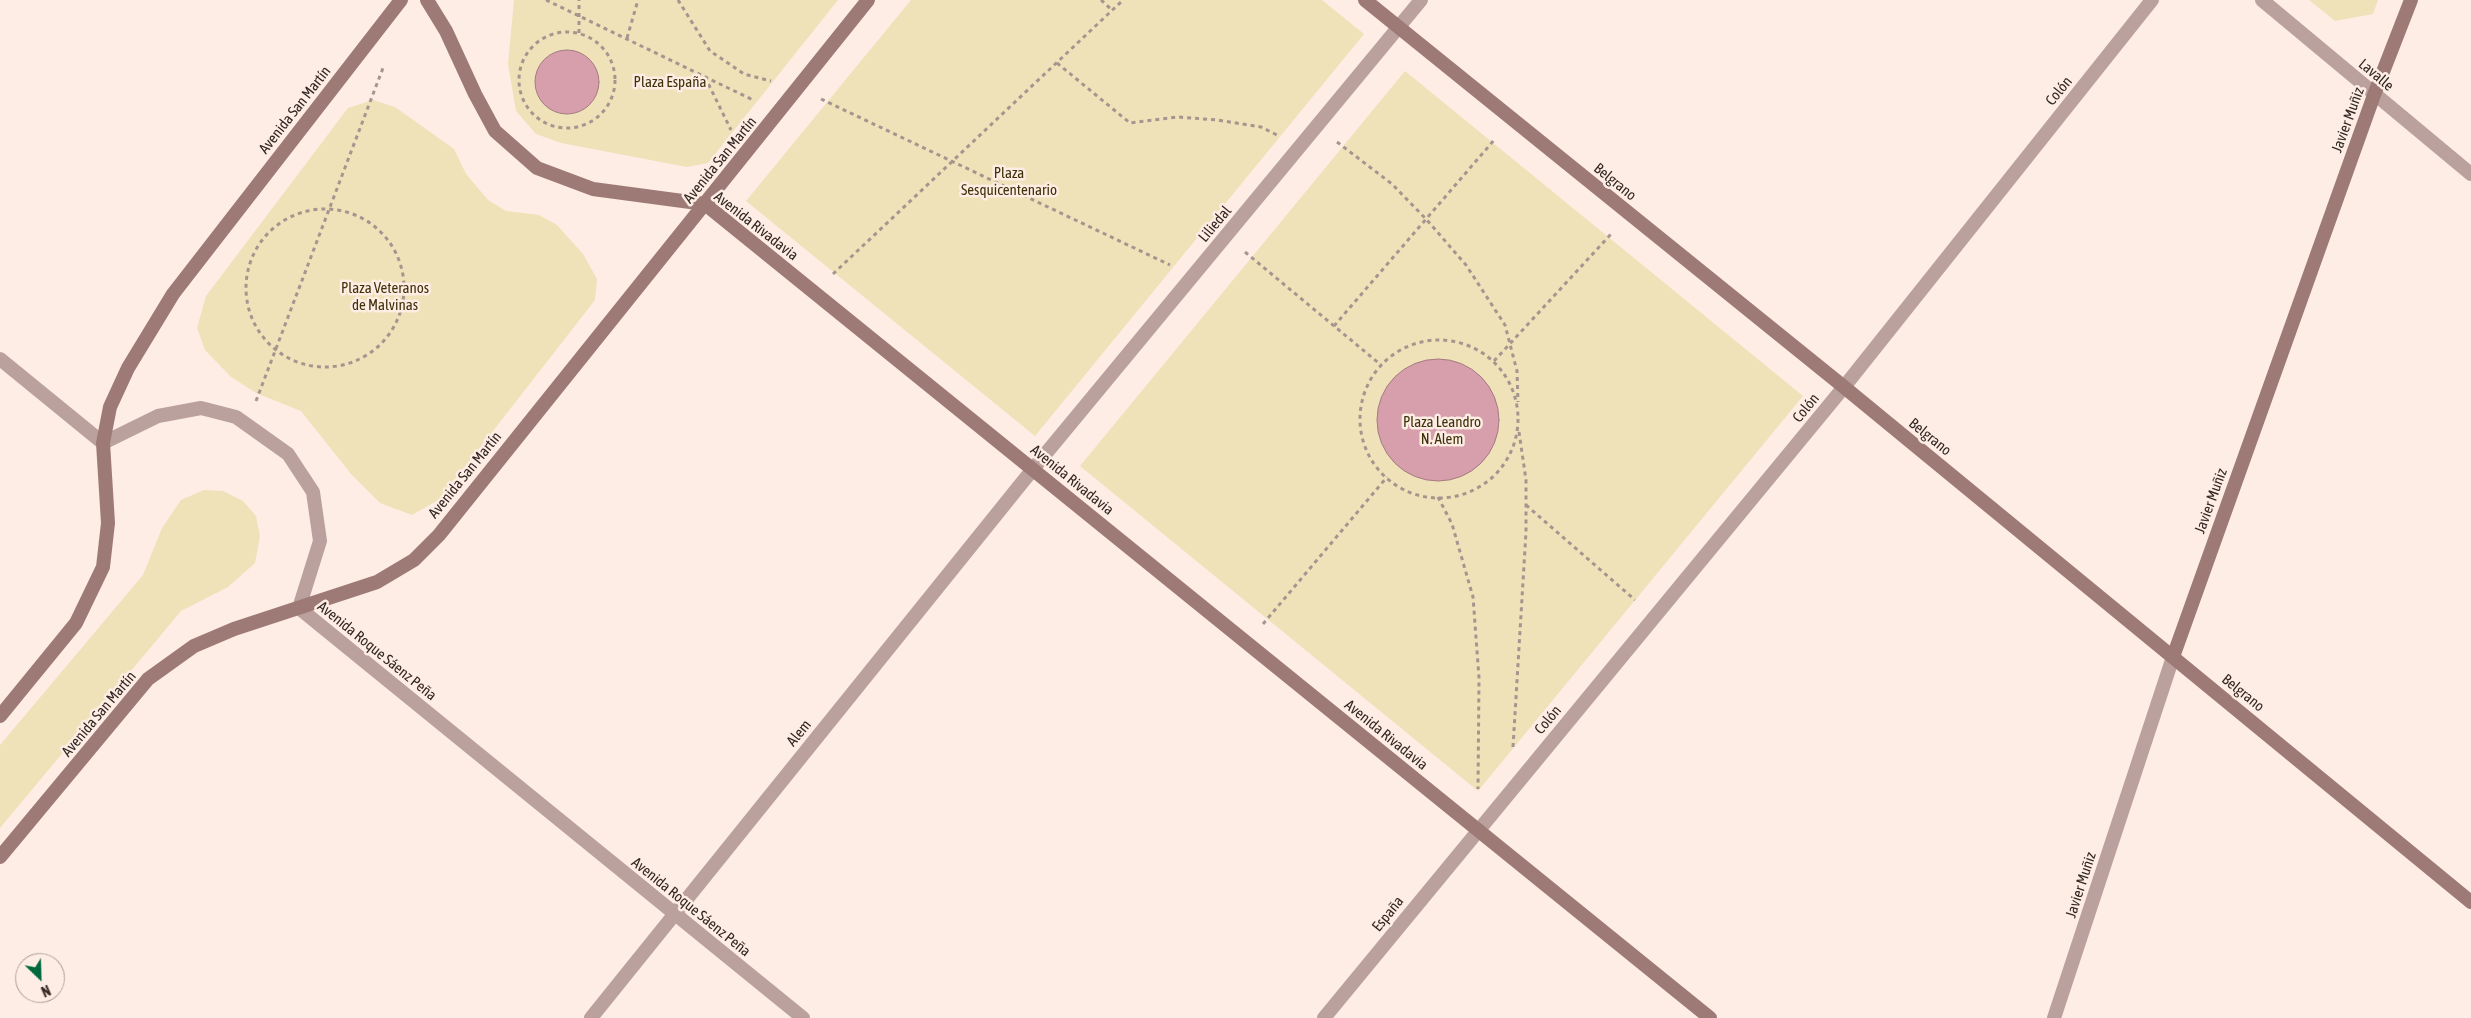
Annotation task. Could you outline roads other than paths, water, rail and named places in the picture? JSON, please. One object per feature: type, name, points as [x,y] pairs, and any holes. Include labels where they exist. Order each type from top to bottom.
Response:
[{"type":"main road","name":"Avenida San Martín","points":[[0,716],[76,623],[102,567],[108,523],[103,443],[110,407],[128,368],[173,294],[402,0]]},
{"type":"main road","name":"Avenida Rivadavia","points":[[427,0],[446,32],[495,131],[537,168],[593,189],[706,204],[1710,1018]]},
{"type":"main road","name":"Avenida San Martín","points":[[0,857],[148,679],[194,646],[234,629],[377,582],[414,560],[445,527],[868,0]]},
{"type":"main road","name":"Belgrano","points":[[1365,0],[1844,387],[2471,902]]},
{"type":"main road","name":"Javier Muñiz","points":[[2173,657],[2374,95],[2411,0]]},
{"type":"street","name":"Liliedal","points":[[1033,469],[1422,0]]},
{"type":"street","name":"Colón","points":[[1478,830],[1844,387],[2152,0]]},
{"type":"street","name":"Lavalle","points":[[2262,0],[2471,174]]},
{"type":"street","points":[[0,359],[103,443]]},
{"type":"street","name":"Avenida Roque Sáenz Peña","points":[[103,443],[158,416],[200,408],[236,417],[288,454],[313,492],[320,541],[299,608],[803,1018]]},
{"type":"street","name":"Alem","points":[[591,1018],[1033,469]]},
{"type":"street","name":"Javier Muñiz","points":[[2054,1018],[2173,657]]},
{"type":"street","name":"España","points":[[1324,1018],[1478,830]]},
{"type":"park label","name":"Plaza España","points":[[670,82]]},
{"type":"park label","name":"Plaza Sesquicentenario","points":[[1009,182]]},
{"type":"park label","name":"Plaza Veteranos de Malvinas","points":[[385,296]]},
{"type":"park label","name":"Plaza Leandro N. Alem","points":[[1442,430]]}]
